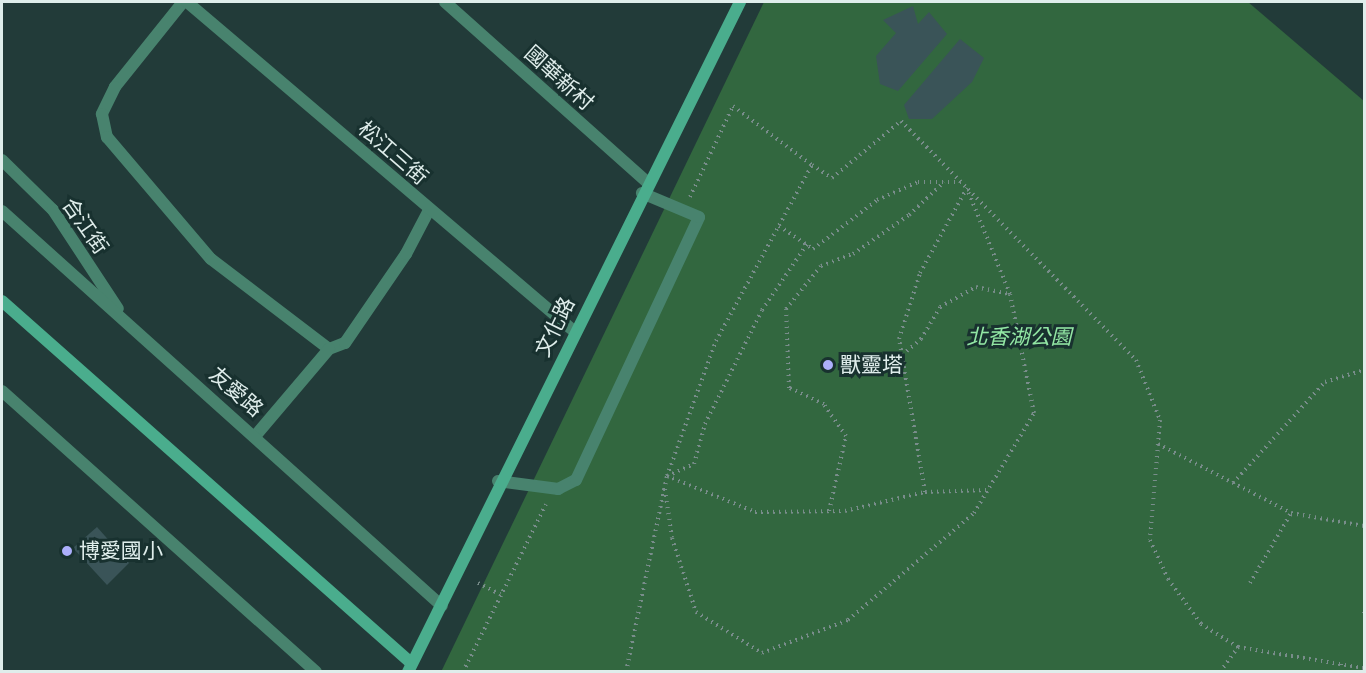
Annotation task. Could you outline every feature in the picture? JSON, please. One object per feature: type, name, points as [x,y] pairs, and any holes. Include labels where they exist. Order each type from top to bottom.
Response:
[{"type":"street","name":"松江三街","points":[[185,2],[575,332]]},
{"type":"street","points":[[185,2],[115,87],[102,114],[107,137],[211,259],[329,349]]},
{"type":"street","name":"國華新村","points":[[445,2],[645,188],[683,211]]},
{"type":"street","name":"文化路","points":[[410,667],[442,606],[498,481],[740,2]]},
{"type":"street","name":"合江街","points":[[2,160],[53,210],[127,322]]},
{"type":"street","points":[[256,435],[329,349],[345,343],[406,254],[429,210]]},
{"type":"street","name":"友愛路","points":[[2,211],[256,435],[442,606]]},
{"type":"street","points":[[498,481],[558,489],[576,480],[699,217],[683,211]]},
{"type":"street","points":[[2,301],[410,667]]},
{"type":"street","points":[[2,391],[316,672]]},
{"type":"path","points":[[683,211],[733,106],[832,178],[901,121],[1136,360],[1160,420],[1150,540],[1168,579],[1201,624],[1238,647],[1365,668]]},
{"type":"path","points":[[626,672],[667,476],[716,341],[812,165]]},
{"type":"path","points":[[779,226],[813,249],[877,200],[918,182],[962,182]]},
{"type":"path","points":[[829,511],[846,436],[824,404],[789,388],[786,309],[822,266],[853,254],[909,215],[944,182]]},
{"type":"path","points":[[665,485],[672,538],[696,612],[762,653],[848,620],[974,513],[1034,413],[1010,294],[967,188]]},
{"type":"path","points":[[925,492],[899,339],[920,273],[967,188]]},
{"type":"path","points":[[667,476],[694,464],[705,424],[762,310],[807,244]]},
{"type":"path","points":[[902,356],[921,339],[940,307],[975,286],[1010,294]]},
{"type":"path","points":[[1233,483],[1325,382],[1365,370]]},
{"type":"path","points":[[1158,444],[1291,513],[1365,526]]},
{"type":"path","points":[[667,476],[755,512],[829,511],[925,492],[988,490]]},
{"type":"path","points":[[463,672],[500,594],[558,489]]},
{"type":"path","points":[[1250,583],[1291,513]]},
{"type":"path","points":[[478,583],[500,594]]},
{"type":"path","points":[[1220,672],[1238,647]]},
{"type":"path","points":[[1341,664],[1341,672]]},
{"type":"green space","name":"北香湖公園","points":[[764,2],[1248,2],[1364,101],[1364,671],[441,672]]},
{"type":"building","points":[[913,6],[918,24],[929,12],[947,34],[898,91],[880,84],[876,56],[896,33],[883,20]]},
{"type":"building","points":[[960,39],[984,58],[972,82],[932,119],[909,119],[904,105]]},
{"type":"building","points":[[97,527],[129,563],[107,585],[73,548]]},
{"type":"place","name":"獸靈塔","points":[[828,365]]},
{"type":"place","name":"博愛國小","points":[[67,551]]}]
